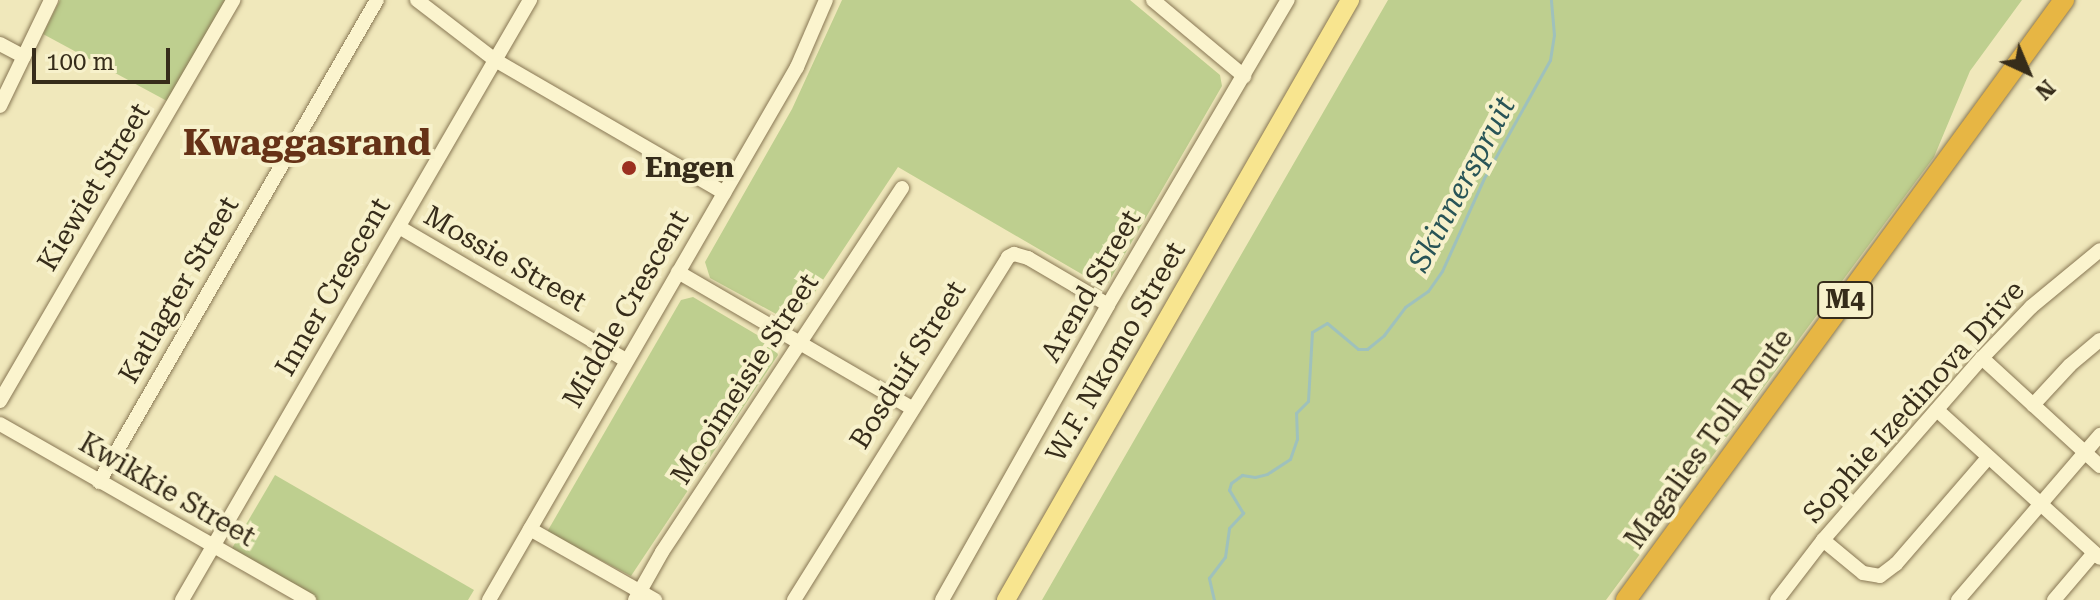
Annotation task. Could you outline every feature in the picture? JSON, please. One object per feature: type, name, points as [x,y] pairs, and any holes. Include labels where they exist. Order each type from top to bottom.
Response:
[{"type":"highway","name":"Magalies Toll Route","points":[[1626,600],[2064,0]]},
{"type":"highway","name":"Magalies Toll Route","points":[[1639,600],[2076,0]]},
{"type":"main road","name":"W.F. Nkomo Street","points":[[1006,600],[1355,1]]},
{"type":"street","points":[[0,106],[51,0]]},
{"type":"street","name":"Kiewiet Street","points":[[0,401],[233,0]]},
{"type":"street","name":"Katlagter Street","points":[[99,482],[377,0]]},
{"type":"street","points":[[417,0],[495,60],[724,193]]},
{"type":"street","name":"Inner Crescent","points":[[182,600],[530,0]]},
{"type":"street","name":"Middle Crescent","points":[[489,600],[797,67],[826,0]]},
{"type":"street","points":[[1153,0],[1244,76]]},
{"type":"street","name":"Arend Street","points":[[942,600],[1108,305],[1288,0]]},
{"type":"street","points":[[0,44],[24,57]]},
{"type":"street","name":"Mooimeisie Street","points":[[637,595],[798,343],[902,188]]},
{"type":"street","name":"Mossie Street","points":[[399,227],[626,360]]},
{"type":"street","name":"Sophie Izedinova Drive","points":[[1777,600],[1823,540],[1982,358],[2031,307],[2100,250]]},
{"type":"street","name":"Bosduif Street","points":[[794,600],[1008,257],[1014,254],[1028,258],[1108,305]]},
{"type":"street","points":[[678,272],[912,408]]},
{"type":"street","points":[[2033,405],[2070,365],[2100,340]]},
{"type":"street","points":[[1982,358],[2100,466]]},
{"type":"street","points":[[1937,410],[1987,459],[2097,556],[2054,600]]},
{"type":"street","name":"Kwikkie Street","points":[[0,424],[309,600]]},
{"type":"street","points":[[1958,600],[2100,435]]},
{"type":"street","points":[[1823,540],[1863,573],[1880,576],[1896,564],[1987,459]]},
{"type":"street","points":[[530,529],[637,595],[655,600]]},
{"type":"green space","points":[[60,0],[226,0],[167,101],[43,34]]},
{"type":"green space","points":[[842,0],[1130,0],[1220,75],[1222,86],[1108,283],[1097,283],[898,167],[799,316],[789,321],[710,278],[705,262],[792,109]]},
{"type":"green space","points":[[1388,0],[2022,0],[1970,71],[1934,157],[1606,600],[1042,600]]},
{"type":"green space","points":[[693,297],[774,345],[778,355],[631,576],[547,532],[681,300]]},
{"type":"green space","points":[[275,475],[474,590],[468,600],[317,600],[231,550]]},
{"type":"waterway","name":"Skinnerspruit","points":[[1214,600],[1209,578],[1225,557],[1229,528],[1243,513],[1229,490],[1231,483],[1242,475],[1255,477],[1267,474],[1290,459],[1297,439],[1296,413],[1308,401],[1312,332],[1327,323],[1358,349],[1367,349],[1384,335],[1405,307],[1428,291],[1442,271],[1484,178],[1550,60],[1554,35],[1551,0]]},
{"type":"place","name":"Engen","points":[[629,168]]},
{"type":"district","name":"Kwaggasrand","points":[[307,144]]}]
